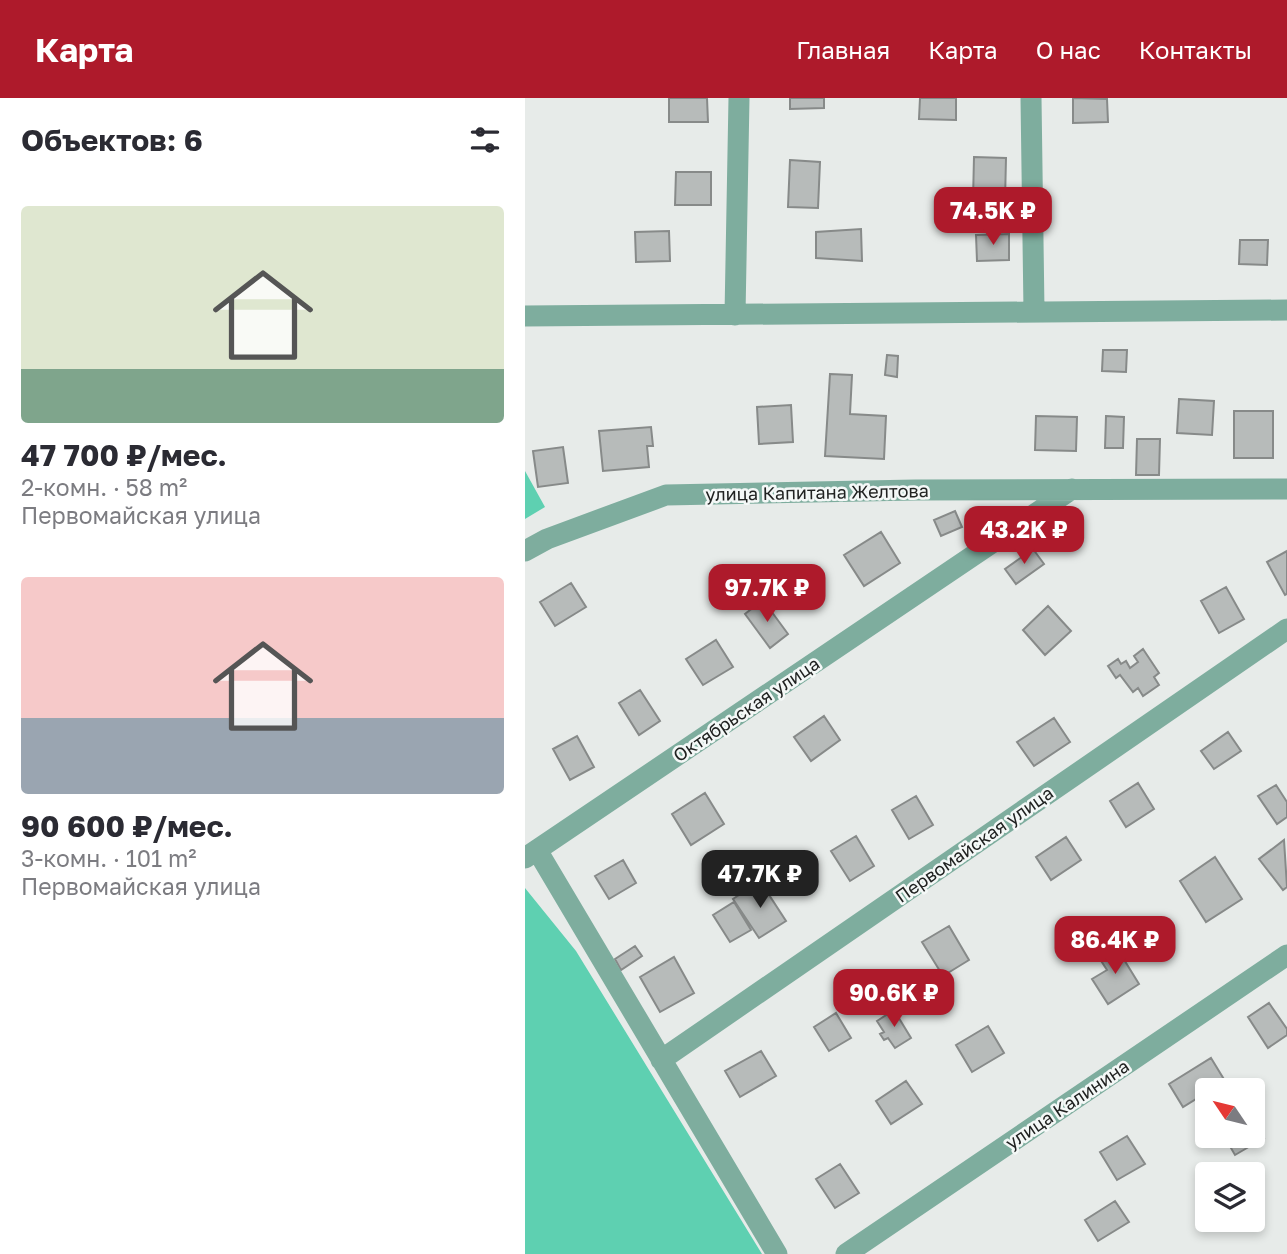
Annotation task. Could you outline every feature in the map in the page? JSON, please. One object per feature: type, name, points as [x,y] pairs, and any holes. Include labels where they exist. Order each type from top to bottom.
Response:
[{"type":"street","points":[[735,315],[739,98]]},
{"type":"street","points":[[1031,98],[1034,311]]},
{"type":"street","points":[[525,316],[1287,310]]},
{"type":"street","name":"Октябрьская улица","points":[[531,854],[1072,489]]},
{"type":"street","name":"улица Капитана Желтова","points":[[525,551],[547,539],[666,495],[1287,489]]},
{"type":"street","name":"Первомайская улица","points":[[661,1060],[1287,629]]},
{"type":"street","points":[[531,854],[661,1060],[777,1254]]},
{"type":"street","name":"улица Калинина","points":[[846,1254],[1287,955]]},
{"type":"green space","points":[[525,471],[545,507],[525,519]]},
{"type":"green space","points":[[525,888],[576,951],[762,1254],[525,1254]]},
{"type":"building","points":[[669,98],[707,98],[708,122],[669,122]]},
{"type":"building","points":[[790,98],[824,98],[824,108],[790,109]]},
{"type":"building","points":[[920,98],[956,98],[956,120],[919,119]]},
{"type":"building","points":[[1073,98],[1107,99],[1108,122],[1073,123]]},
{"type":"building","points":[[974,157],[1006,158],[1005,201],[973,200]]},
{"type":"building","points":[[790,160],[820,162],[818,208],[788,207]]},
{"type":"building","points":[[676,172],[711,172],[711,205],[675,205]]},
{"type":"building","points":[[861,229],[862,261],[816,258],[816,232]]},
{"type":"building","points":[[669,231],[670,261],[636,262],[635,232]]},
{"type":"building","points":[[1009,234],[1009,260],[977,261],[976,235]]},
{"type":"building","points":[[1240,240],[1268,240],[1267,265],[1239,264]]},
{"type":"building","points":[[1103,350],[1127,350],[1126,372],[1102,371]]},
{"type":"building","points":[[887,355],[898,356],[897,377],[885,375]]},
{"type":"building","points":[[830,374],[852,375],[850,414],[886,416],[884,459],[825,456]]},
{"type":"building","points":[[1179,399],[1214,401],[1212,435],[1177,433]]},
{"type":"building","points":[[791,405],[793,442],[759,444],[757,407]]},
{"type":"building","points":[[1234,411],[1273,411],[1273,458],[1234,458]]},
{"type":"building","points":[[1036,416],[1077,417],[1076,451],[1035,450]]},
{"type":"building","points":[[1106,416],[1124,417],[1123,448],[1105,448]]},
{"type":"building","points":[[651,427],[653,446],[647,446],[649,467],[603,471],[599,431]]},
{"type":"building","points":[[1137,439],[1160,439],[1159,475],[1136,475]]},
{"type":"building","points":[[563,447],[568,483],[538,487],[533,451]]},
{"type":"building","points":[[955,511],[962,527],[941,536],[934,520]]},
{"type":"building","points":[[881,532],[900,563],[864,586],[844,555]]},
{"type":"building","points":[[1033,549],[1044,564],[1016,584],[1005,569]]},
{"type":"building","points":[[1287,551],[1287,594],[1285,595],[1267,562]]},
{"type":"building","points":[[571,583],[586,607],[555,626],[540,602]]},
{"type":"building","points":[[1226,587],[1244,619],[1219,633],[1201,601]]},
{"type":"building","points":[[763,600],[788,634],[770,648],[745,614]]},
{"type":"building","points":[[1048,606],[1071,631],[1045,655],[1023,630]]},
{"type":"building","points":[[716,640],[733,667],[703,685],[686,659]]},
{"type":"building","points":[[1143,649],[1159,673],[1154,677],[1159,685],[1143,696],[1138,688],[1133,692],[1120,675],[1116,678],[1108,666],[1118,659],[1121,664],[1126,661],[1130,668],[1138,662],[1134,656]]},
{"type":"building","points":[[640,690],[660,721],[639,735],[619,703]]},
{"type":"building","points":[[824,716],[840,740],[811,761],[794,737]]},
{"type":"building","points":[[1054,718],[1070,742],[1034,766],[1017,742]]},
{"type":"building","points":[[1228,732],[1241,751],[1214,769],[1201,751]]},
{"type":"building","points":[[577,736],[594,767],[570,780],[553,749]]},
{"type":"building","points":[[1138,783],[1154,809],[1126,827],[1110,801]]},
{"type":"building","points":[[1276,785],[1287,802],[1287,817],[1277,824],[1258,796]]},
{"type":"building","points":[[705,793],[724,824],[691,845],[672,814]]},
{"type":"building","points":[[916,796],[933,825],[909,839],[892,810]]},
{"type":"building","points":[[856,836],[874,866],[850,881],[831,851]]},
{"type":"building","points":[[1066,837],[1081,860],[1051,880],[1036,857]]},
{"type":"building","points":[[1284,840],[1287,887],[1283,890],[1259,859]]},
{"type":"building","points":[[1215,857],[1242,899],[1206,922],[1180,881]]},
{"type":"building","points":[[623,860],[636,883],[609,899],[595,876]]},
{"type":"building","points":[[760,881],[786,921],[759,938],[733,899]]},
{"type":"building","points":[[734,902],[751,930],[730,942],[713,915]]},
{"type":"building","points":[[949,926],[969,960],[943,976],[922,942]]},
{"type":"building","points":[[1115,945],[1139,984],[1108,1004],[1092,979],[1107,970],[1098,956]]},
{"type":"building","points":[[635,946],[642,956],[621,970],[615,959]]},
{"type":"building","points":[[674,957],[694,993],[660,1012],[640,977]]},
{"type":"building","points":[[1269,1003],[1287,1029],[1287,1035],[1268,1048],[1248,1017]]},
{"type":"building","points":[[894,1010],[911,1038],[895,1048],[888,1038],[884,1040],[880,1034],[884,1032],[877,1021]]},
{"type":"building","points":[[836,1013],[851,1038],[829,1051],[814,1027]]},
{"type":"building","points":[[988,1026],[1004,1053],[972,1072],[956,1045]]},
{"type":"building","points":[[761,1051],[776,1076],[740,1097],[725,1071]]},
{"type":"building","points":[[1211,1058],[1223,1078],[1195,1078],[1195,1100],[1183,1107],[1169,1084]]},
{"type":"building","points":[[906,1081],[922,1104],[891,1124],[876,1101]]},
{"type":"building","points":[[1127,1136],[1145,1164],[1117,1180],[1100,1152]]},
{"type":"building","points":[[1231,1148],[1247,1148],[1235,1155]]},
{"type":"building","points":[[840,1164],[859,1193],[835,1208],[816,1179]]},
{"type":"building","points":[[1115,1201],[1129,1222],[1098,1241],[1085,1220]]}]
